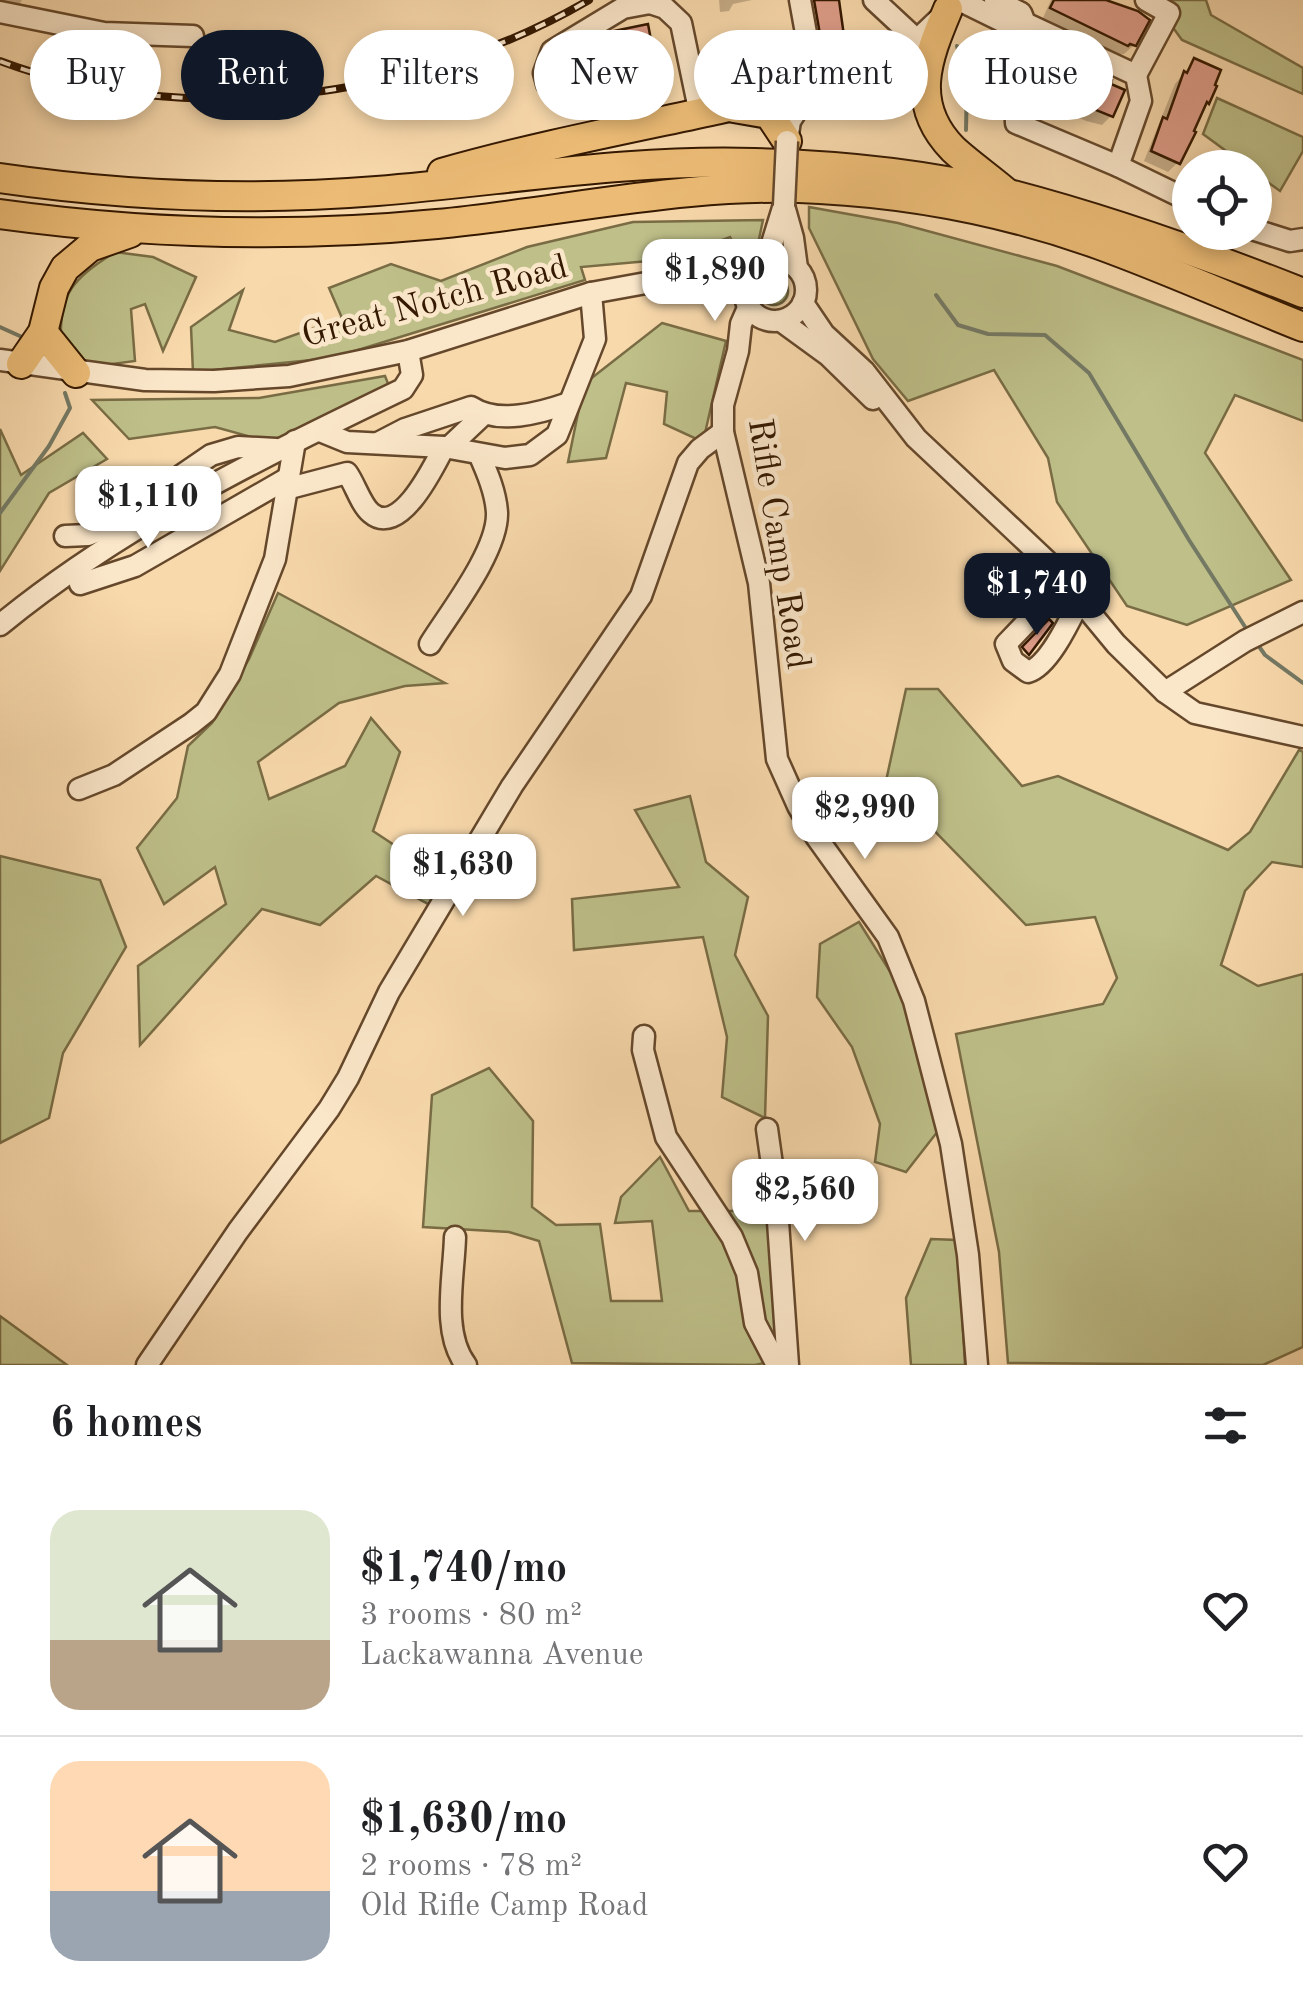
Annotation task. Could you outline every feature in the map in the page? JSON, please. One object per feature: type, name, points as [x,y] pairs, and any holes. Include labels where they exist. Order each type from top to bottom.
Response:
[{"type":"highway","points":[[928,71],[954,3]]},
{"type":"highway","points":[[928,99],[932,116],[952,148],[1010,194]]},
{"type":"highway","points":[[378,191],[514,152],[694,115]]},
{"type":"highway","points":[[773,120],[786,141]]},
{"type":"highway","points":[[0,178],[200,195],[300,196],[648,165],[752,163],[916,176],[1010,194],[1188,248],[1303,292]]},
{"type":"highway","points":[[0,214],[220,234],[399,227],[698,192],[818,188],[952,204],[1080,239],[1303,327]]},
{"type":"highway","points":[[10,362],[43,332],[54,288],[65,268],[90,247],[109,238],[155,230]]},
{"type":"highway","points":[[43,332],[76,373]]},
{"type":"street","points":[[800,0],[805,30]]},
{"type":"street","points":[[874,0],[906,30]]},
{"type":"street","points":[[995,0],[1021,12],[1025,23]]},
{"type":"street","points":[[1118,166],[1140,101],[1136,75],[1169,13],[1146,0]]},
{"type":"street","points":[[587,30],[623,8],[650,3],[665,8],[681,22],[694,85]]},
{"type":"street","points":[[927,30],[954,3],[1014,26],[1025,23],[1136,75]]},
{"type":"street","points":[[0,12],[104,34],[181,36]]},
{"type":"street","points":[[746,304],[744,282],[770,250],[784,206],[786,141],[791,120]]},
{"type":"street","points":[[1016,120],[1016,124],[1172,192]]},
{"type":"street","points":[[738,351],[777,322],[790,318],[803,304],[806,289],[797,268],[794,238],[784,206]]},
{"type":"street","points":[[1272,235],[1290,241],[1303,239]]},
{"type":"street","points":[[757,265],[777,259],[797,268]]},
{"type":"street","name":"Great Notch Road","points":[[10,362],[162,381],[249,380],[329,370],[408,351],[592,293],[708,279],[720,272],[757,265]]},
{"type":"street","points":[[708,279],[760,318],[777,322],[829,356],[865,392],[899,418],[1065,582],[1142,672],[1165,692],[1195,713],[1303,737]]},
{"type":"street","points":[[320,430],[347,442],[446,447],[505,458],[530,454],[556,434],[595,339],[592,293]]},
{"type":"street","name":"Rifle Camp Road","points":[[746,304],[723,406],[723,432],[759,584],[777,758],[817,838],[888,936],[914,1001],[952,1144],[968,1255],[977,1365]]},
{"type":"street","points":[[803,304],[824,334],[864,371],[899,418]]},
{"type":"street","points":[[0,625],[56,580],[168,508],[407,385],[412,369],[408,351]]},
{"type":"street","points":[[378,443],[471,407],[483,415],[538,414],[569,403]]},
{"type":"street","points":[[80,584],[135,566],[287,484],[347,473],[370,513],[381,518],[400,513],[446,447],[483,415]]},
{"type":"street","points":[[147,1365],[238,1231],[329,1109],[390,992],[512,786],[642,596],[688,463],[723,432]]},
{"type":"street","points":[[79,789],[114,776],[206,712],[230,674],[276,559],[287,484],[286,445]]},
{"type":"street","points":[[65,536],[102,528],[211,455],[238,447],[286,445]]},
{"type":"street","points":[[430,644],[476,570],[496,522],[495,498],[480,454]]},
{"type":"street","points":[[1065,582],[1006,644],[1016,665],[1028,672],[1036,669],[1065,630],[1080,600]]},
{"type":"street","points":[[1165,692],[1245,641],[1303,612]]},
{"type":"street","points":[[644,1036],[643,1050],[666,1138],[732,1237],[746,1273],[755,1323],[777,1365]]},
{"type":"street","points":[[767,1129],[776,1193],[788,1365]]},
{"type":"street","points":[[455,1238],[452,1328],[457,1353],[466,1365]]},
{"type":"green space","points":[[1153,0],[1206,0],[1211,15],[1303,68],[1303,94],[1182,40]]},
{"type":"green space","points":[[1217,98],[1303,137],[1303,151],[1280,191],[1272,185],[1272,150],[1225,150],[1203,134]]},
{"type":"green space","points":[[809,207],[898,223],[1057,266],[1303,360],[1303,421],[1235,395],[1205,453],[1291,580],[1187,625],[1127,606],[1057,502],[1048,458],[994,370],[908,401],[873,359],[809,228]]},
{"type":"green space","points":[[763,220],[759,239],[741,259],[730,237],[671,259],[581,267],[585,280],[332,358],[193,372],[191,327],[243,290],[229,330],[275,342],[342,318],[329,288],[391,264],[441,281],[527,247],[633,222]]},
{"type":"green space","points":[[115,252],[153,257],[196,277],[163,351],[145,304],[131,309],[135,361],[90,367],[61,344],[63,311],[79,279]]},
{"type":"green space","points":[[774,277],[784,281],[788,291],[784,301],[774,305],[764,301],[760,291],[764,281]]},
{"type":"green space","points":[[662,323],[726,341],[703,442],[664,424],[667,392],[626,383],[606,458],[568,462],[584,384]]},
{"type":"green space","points":[[385,376],[389,386],[277,444],[215,427],[129,439],[92,400],[259,398]]},
{"type":"green space","points":[[0,429],[21,475],[83,433],[107,459],[49,493],[0,571]]},
{"type":"green space","points":[[278,593],[445,683],[405,686],[339,703],[258,762],[269,799],[345,766],[371,718],[400,752],[373,831],[438,874],[432,906],[376,876],[320,925],[262,909],[140,1045],[138,966],[226,904],[215,867],[164,904],[137,848],[177,798],[188,746],[212,723],[249,659]]},
{"type":"green space","points":[[906,689],[938,689],[1022,786],[1058,776],[1228,850],[1250,832],[1299,750],[1303,752],[1303,867],[1272,862],[1245,891],[1221,965],[1258,986],[1303,974],[1303,1347],[1263,1365],[1008,1363],[999,1252],[956,1034],[1103,1004],[1117,978],[1095,917],[1026,925],[886,781]]},
{"type":"green space","points":[[690,796],[706,862],[748,897],[735,955],[768,1016],[765,1118],[722,1097],[727,1037],[703,937],[574,950],[572,899],[679,887],[635,810]]},
{"type":"green space","points":[[0,856],[100,880],[126,947],[63,1053],[49,1118],[0,1143]]},
{"type":"green space","points":[[859,922],[901,989],[938,1131],[906,1172],[875,1162],[880,1124],[852,1047],[817,997],[820,944]]},
{"type":"green space","points":[[489,1068],[533,1121],[532,1207],[556,1225],[600,1224],[611,1301],[662,1301],[652,1221],[615,1223],[621,1197],[660,1157],[689,1211],[773,1211],[781,1359],[755,1365],[572,1363],[539,1241],[509,1232],[423,1227],[432,1095]]},
{"type":"green space","points":[[931,1239],[958,1240],[965,1365],[911,1365],[906,1298]]},
{"type":"green space","points":[[0,1316],[67,1365],[0,1365]]},
{"type":"building","points":[[814,0],[839,0],[843,30],[819,30]]},
{"type":"building","points":[[1054,0],[1106,0],[1138,11],[1150,20],[1136,46],[1128,46],[1113,39],[1113,30],[1095,30],[1050,8]]},
{"type":"building","points":[[648,24],[649,30],[619,30]]},
{"type":"building","points":[[1194,58],[1221,70],[1187,150],[1172,150],[1172,160],[1151,151],[1184,71],[1187,73]]},
{"type":"building","points":[[1113,85],[1125,90],[1113,117]]},
{"type":"building","points":[[1049,619],[1053,623],[1029,655],[1022,647]]},
{"type":"waterway","points":[[966,120],[966,130]]},
{"type":"waterway","points":[[936,295],[958,325],[988,334],[1045,335],[1089,373],[1249,633]]},
{"type":"waterway","points":[[0,327],[22,337]]},
{"type":"waterway","points":[[0,513],[49,446],[70,408],[65,393]]},
{"type":"waterway","points":[[1258,645],[1265,655],[1303,683]]},
{"type":"railway","points":[[0,61],[71,83],[146,95],[223,99],[300,94],[377,81],[452,61],[523,34],[589,0]]}]
